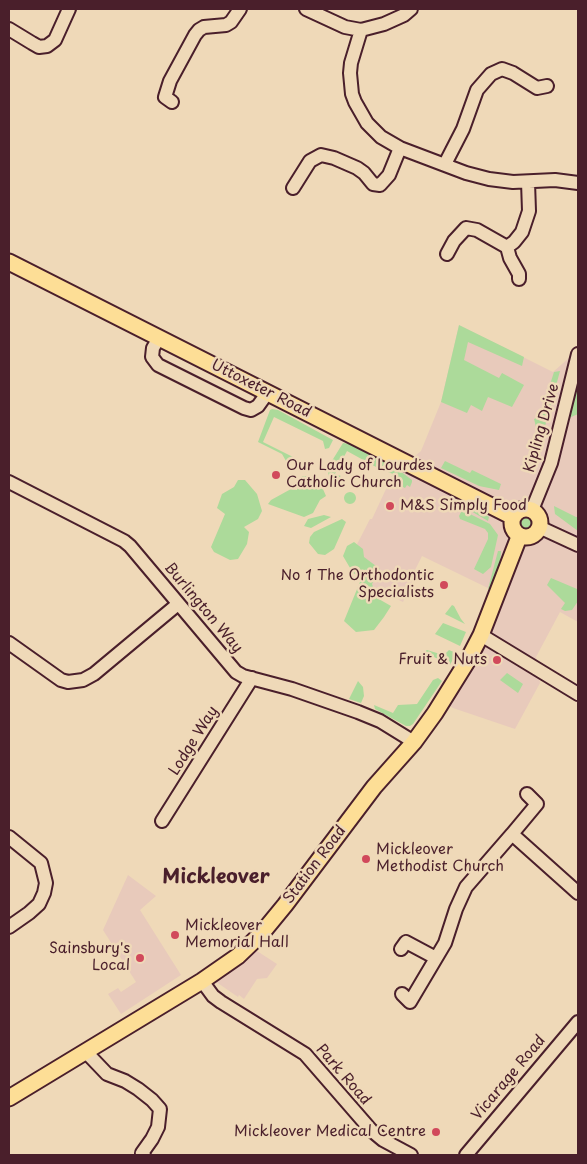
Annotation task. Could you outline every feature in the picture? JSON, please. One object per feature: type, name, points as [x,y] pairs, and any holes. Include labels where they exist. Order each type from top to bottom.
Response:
[{"type":"main road","name":"Uttoxeter Road","points":[[9,262],[513,517]]},
{"type":"main road","points":[[523,508],[532,510],[539,517],[540,527],[531,536],[519,537],[513,530],[511,523],[513,517],[523,508]]},
{"type":"main road","name":"Station Road","points":[[9,1098],[202,981],[239,955],[262,933],[374,787],[426,728],[455,683],[481,635],[519,537]]},
{"type":"street","points":[[9,28],[32,44],[39,47],[47,46],[56,40],[69,9]]},
{"type":"street","points":[[172,102],[164,97],[170,81],[199,30],[204,27],[226,25],[235,17],[240,9]]},
{"type":"street","points":[[306,9],[345,27],[361,30],[384,24],[404,15],[411,9]]},
{"type":"street","points":[[361,30],[351,63],[352,89],[355,102],[374,131],[400,148],[466,173],[489,179],[513,182],[554,180],[578,183]]},
{"type":"street","points":[[445,164],[463,129],[477,90],[491,74],[502,69],[538,88],[547,86]]},
{"type":"street","points":[[293,188],[310,160],[321,155],[334,158],[357,168],[373,184],[380,185],[388,175],[400,148]]},
{"type":"street","points":[[507,247],[522,232],[530,212],[528,182]]},
{"type":"street","points":[[447,254],[454,241],[466,228],[483,233],[507,247],[510,258],[517,270],[519,280]]},
{"type":"street","points":[[159,338],[153,348],[152,358],[158,365],[244,408],[252,410],[258,406],[268,392]]},
{"type":"street","name":"Kipling Drive","points":[[532,510],[551,463],[578,354]]},
{"type":"street","name":"Burlington Way","points":[[9,482],[124,541],[232,668],[243,676],[317,697],[358,712],[380,721],[414,742]]},
{"type":"street","points":[[540,527],[578,545]]},
{"type":"street","points":[[9,642],[55,676],[68,682],[82,680],[94,674],[178,604]]},
{"type":"street","points":[[481,635],[578,694]]},
{"type":"street","name":"Lodge Way","points":[[162,821],[252,678]]},
{"type":"street","points":[[402,994],[410,1002],[444,943],[466,887],[538,804],[527,794]]},
{"type":"street","points":[[512,834],[578,893]]},
{"type":"street","points":[[9,837],[41,864],[46,882],[44,894],[39,904],[29,914],[9,927]]},
{"type":"street","points":[[401,949],[406,942],[436,958]]},
{"type":"street","name":"Park Road","points":[[202,981],[213,996],[221,1002],[305,1054],[371,1130],[383,1140],[411,1155]]},
{"type":"street","name":"Vicarage Road","points":[[466,1155],[578,1022]]},
{"type":"street","points":[[85,1051],[107,1074],[125,1081],[138,1089],[160,1109],[158,1127],[152,1140],[142,1153],[144,1155]]},
{"type":"shaded area","points":[[459,325],[553,372],[578,350],[578,622],[560,612],[536,657],[540,683],[515,729],[453,708],[438,699],[478,627],[492,590],[422,556],[403,602],[368,585],[351,556],[370,519],[372,519],[393,474],[421,451],[441,402]]},
{"type":"shaded area","points":[[128,875],[156,896],[140,910],[181,975],[121,1014],[108,994],[118,988],[121,992],[136,982],[103,930]]},
{"type":"shaded area","points":[[245,950],[257,951],[277,964],[267,978],[257,979],[244,999],[209,977]]},
{"type":"green space","points":[[459,325],[524,357],[522,366],[468,342],[464,360],[499,378],[502,373],[524,385],[512,407],[488,397],[482,411],[471,405],[467,413],[441,402]]},
{"type":"green space","points":[[560,371],[538,452],[529,449],[537,431],[534,419],[540,416],[554,372]]},
{"type":"green space","points":[[578,378],[578,414],[569,418],[571,411]]},
{"type":"green space","points":[[272,409],[278,410],[333,440],[329,448],[325,449],[323,441],[274,417],[263,442],[293,457],[286,461],[282,454],[258,442]]},
{"type":"green space","points":[[343,443],[350,444],[386,463],[383,466],[376,467],[347,451],[335,474],[341,476],[334,481],[329,477],[328,472],[330,464]]},
{"type":"green space","points":[[445,461],[470,473],[472,470],[501,484],[499,490],[479,486],[441,468]]},
{"type":"green space","points":[[396,468],[412,480],[410,487],[407,485],[405,488],[390,480],[393,474],[388,472]]},
{"type":"green space","points":[[302,476],[309,476],[319,480],[326,496],[320,500],[313,513],[304,517],[268,504],[271,500],[291,489],[297,490]]},
{"type":"green space","points":[[238,480],[245,480],[257,494],[262,511],[258,519],[244,527],[249,532],[247,544],[238,559],[230,560],[214,552],[211,547],[225,514],[217,508],[222,494],[234,487]]},
{"type":"green space","points":[[352,492],[355,493],[355,503],[348,504],[345,503],[344,496],[345,493]]},
{"type":"green space","points":[[468,504],[489,517],[488,521],[464,507]]},
{"type":"green space","points":[[554,506],[578,517],[578,531],[555,514]]},
{"type":"green space","points":[[462,510],[490,524],[498,535],[491,567],[483,574],[474,569],[488,539],[488,533],[485,529],[460,519],[459,516]]},
{"type":"green space","points":[[523,514],[529,514],[534,519],[532,528],[523,530],[518,525],[518,519]]},
{"type":"green space","points":[[324,515],[331,517],[311,528],[304,526],[308,519]]},
{"type":"green space","points":[[342,519],[346,522],[334,549],[325,555],[318,554],[309,543],[310,537],[314,532]]},
{"type":"green space","points":[[354,542],[363,549],[364,557],[380,569],[372,584],[377,598],[391,606],[374,630],[356,632],[344,621],[362,577],[353,573],[343,556],[347,546]]},
{"type":"green space","points":[[498,551],[501,551],[500,564],[491,588],[488,589]]},
{"type":"green space","points":[[551,578],[578,588],[578,601],[572,610],[565,611],[561,609],[565,603],[547,585]]},
{"type":"green space","points":[[452,605],[454,606],[465,624],[445,614]]},
{"type":"green space","points":[[443,623],[466,632],[460,646],[435,634]]},
{"type":"green space","points":[[427,650],[440,654],[445,654],[449,650],[456,653],[450,665],[424,652]]},
{"type":"green space","points":[[507,673],[523,684],[518,693],[500,680]]},
{"type":"green space","points":[[438,678],[442,681],[410,726],[406,726],[375,709],[374,705],[393,713],[398,705],[417,704],[433,680]]},
{"type":"green space","points":[[358,681],[363,687],[364,696],[361,703],[349,699]]},
{"type":"place","name":"Our Lady of Lourdes Catholic Church","points":[[276,475]]},
{"type":"place","name":"M&S Simply Food","points":[[390,506]]},
{"type":"place","name":"No 1 The Orthodontic Specialists","points":[[444,585]]},
{"type":"place","name":"Fruit & Nuts","points":[[497,660]]},
{"type":"place","name":"Mickleover Methodist Church","points":[[366,859]]},
{"type":"place","name":"Mickleover Memorial Hall","points":[[175,935]]},
{"type":"place","name":"Sainsbury's Local","points":[[140,958]]},
{"type":"place","name":"Mickleover Medical Centre","points":[[436,1132]]},
{"type":"district","name":"Mickleover","points":[[216,877]]}]
